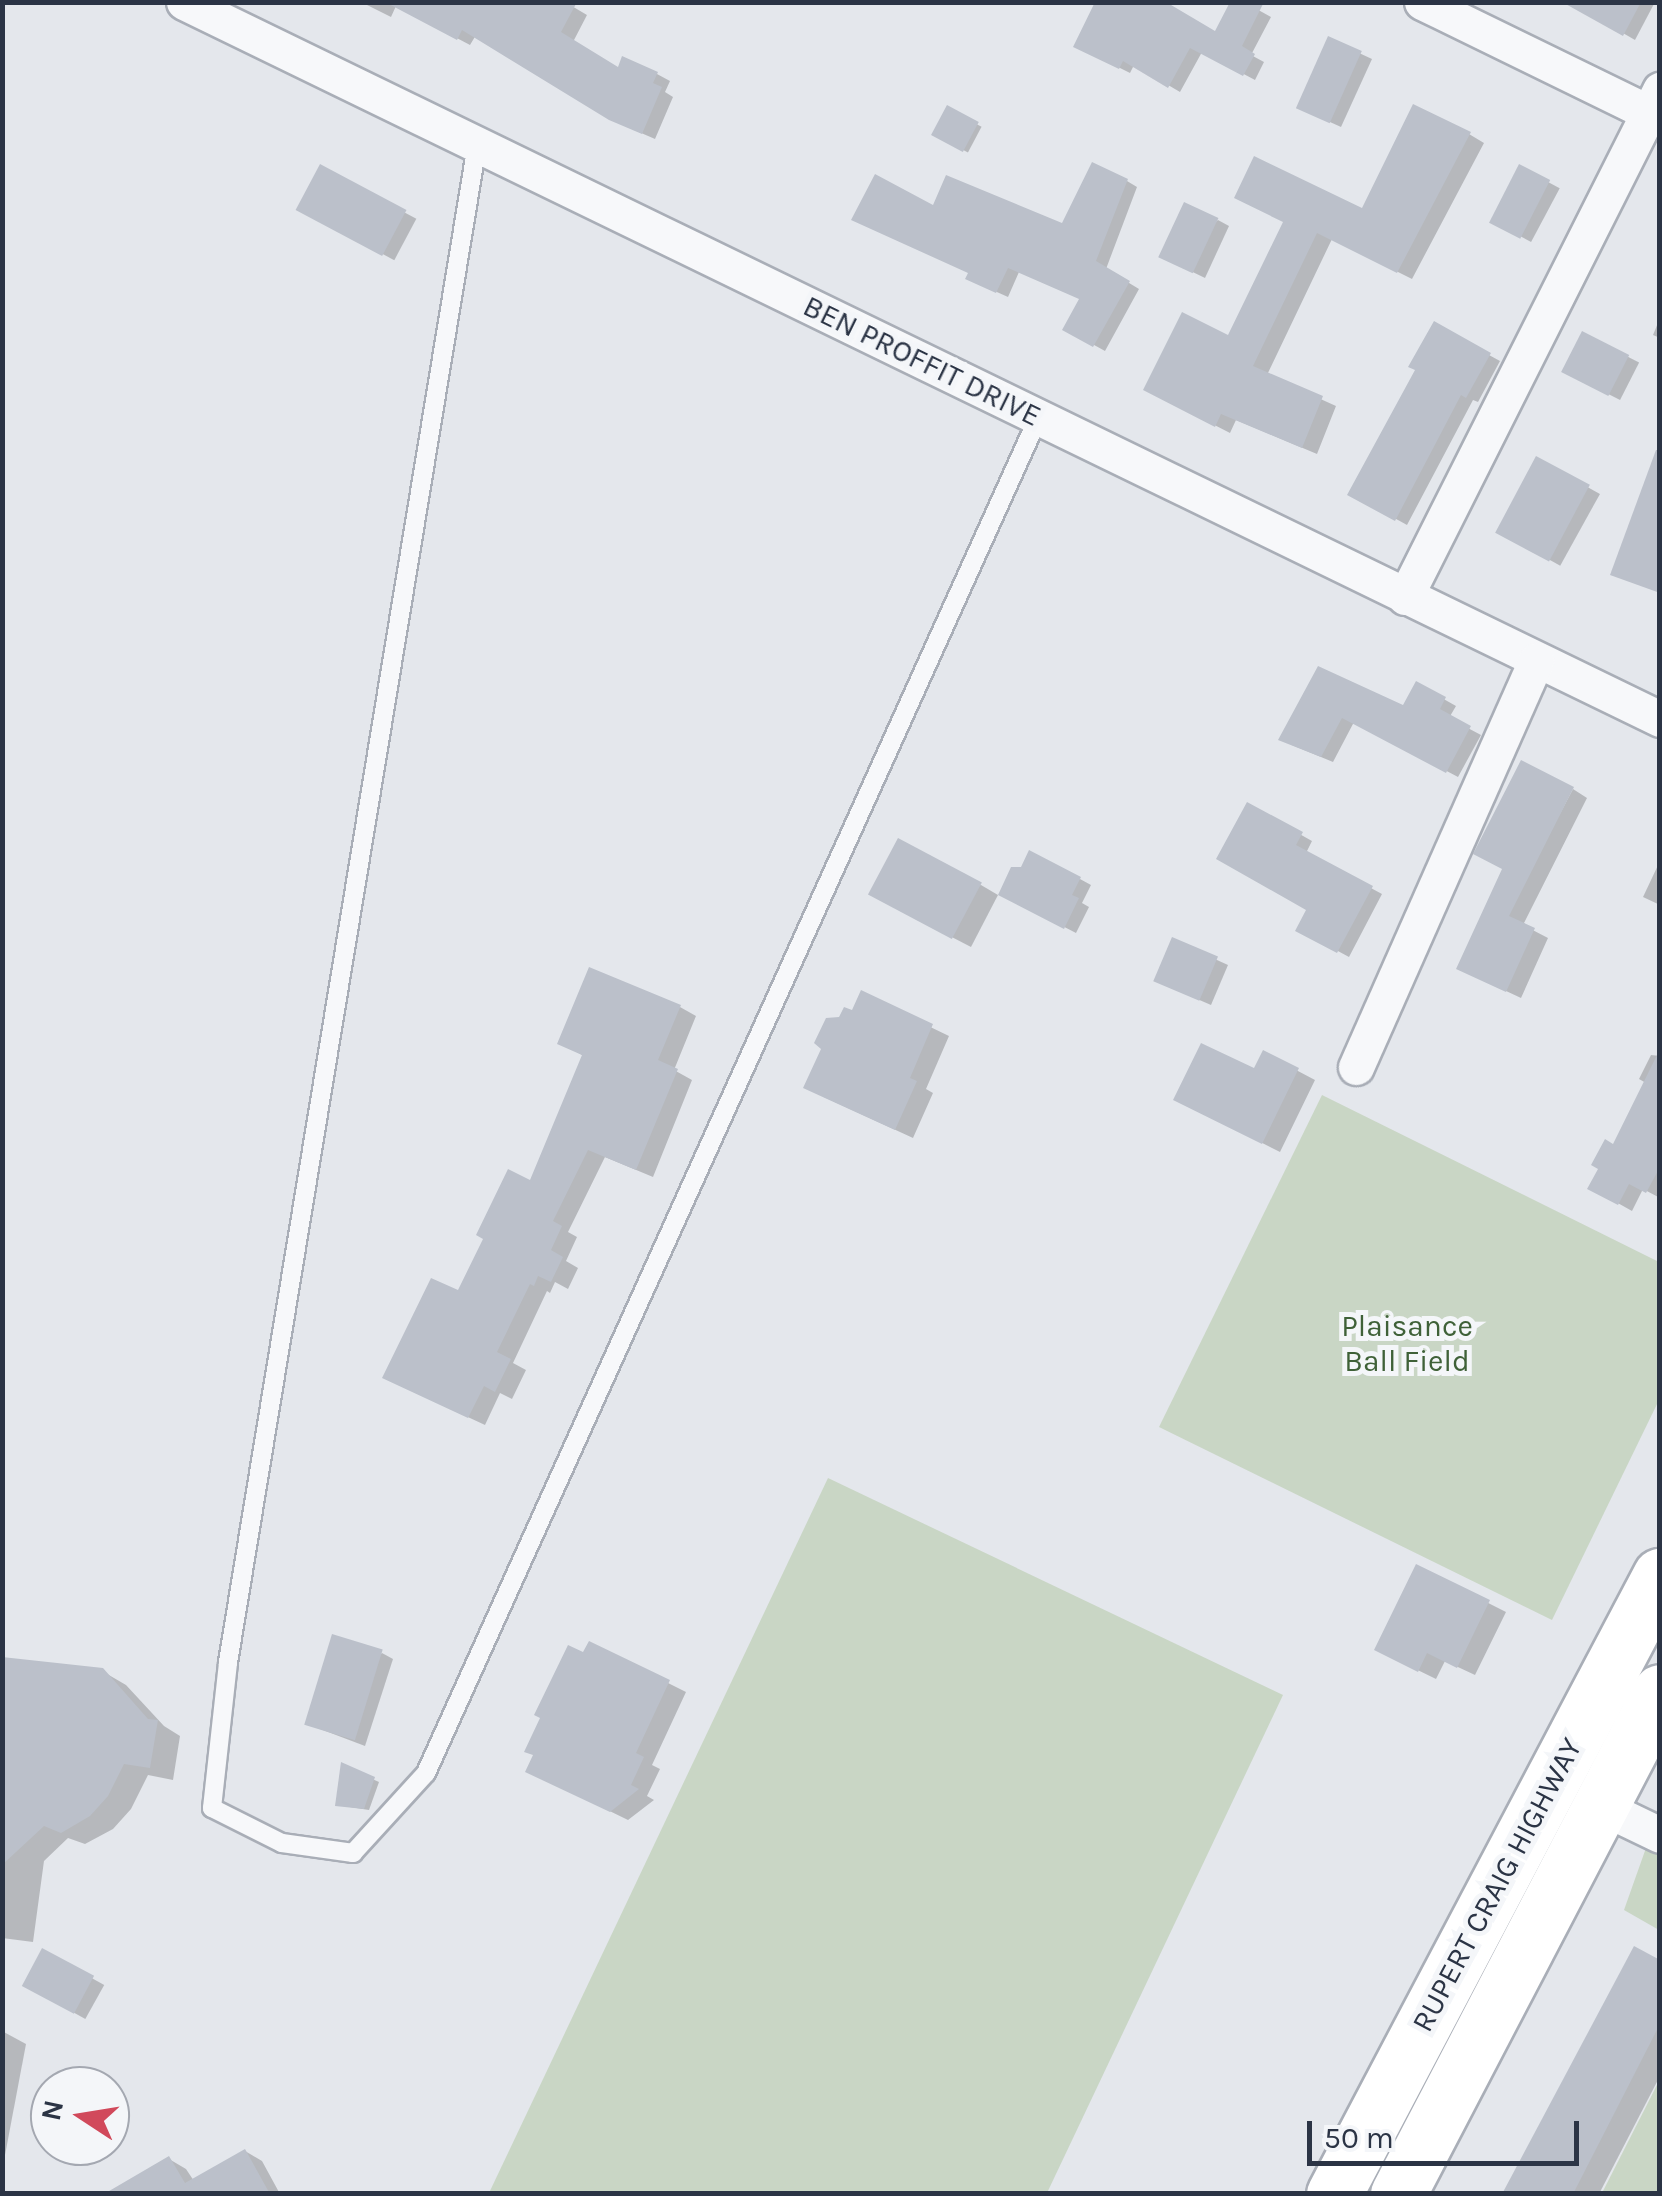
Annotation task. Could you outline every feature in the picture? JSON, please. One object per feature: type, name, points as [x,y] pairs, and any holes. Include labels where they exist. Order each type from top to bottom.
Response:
[{"type":"main road","name":"RUPERT CRAIG HIGHWAY","points":[[1334,2194],[1660,1576]]},
{"type":"main road","name":"RUPERT CRAIG HIGHWAY","points":[[1398,2194],[1660,1692]]},
{"type":"street","name":"BEN PROFFIT DRIVE","points":[[184,2],[1660,719]]},
{"type":"street","points":[[1405,597],[1656,107],[1422,2]]},
{"type":"street","points":[[1356,1067],[1536,660]]},
{"type":"street","points":[[1602,1807],[1660,1834]]},
{"type":"lane","points":[[477,145],[224,1699],[212,1808],[282,1844],[354,1853],[426,1773],[1038,418]]},
{"type":"green space","name":"Plaisance Ball Field","points":[[1322,1095],[1659,1262],[1659,1400],[1552,1620],[1159,1427]]},
{"type":"green space","points":[[828,1478],[1283,1695],[1047,2193],[489,2193]]},
{"type":"green space","points":[[1652,1831],[1659,1835],[1659,1930],[1624,1910]]},
{"type":"green space","points":[[1659,2081],[1659,2193],[1602,2193]]},
{"type":"building","points":[[385,2],[577,2],[561,32],[618,67],[622,56],[658,72],[653,83],[662,87],[642,134],[609,120],[462,30],[457,40]]},
{"type":"building","points":[[1095,2],[1166,2],[1215,31],[1230,2],[1264,2],[1242,46],[1255,54],[1243,76],[1190,48],[1168,88],[1123,61],[1119,69],[1073,47]]},
{"type":"building","points":[[1562,2],[1641,2],[1623,36]]},
{"type":"building","points":[[1328,36],[1362,51],[1330,123],[1296,108]]},
{"type":"building","points":[[1413,104],[1471,132],[1397,273],[1317,233],[1253,366],[1323,396],[1302,448],[1221,414],[1215,427],[1143,390],[1182,312],[1228,335],[1283,222],[1234,198],[1254,156],[1362,208]]},
{"type":"building","points":[[947,105],[979,122],[963,152],[931,135]]},
{"type":"building","points":[[1092,162],[1128,179],[1096,261],[1130,281],[1093,347],[1062,330],[1079,299],[1008,268],[996,293],[965,279],[968,273],[851,220],[875,174],[933,205],[946,175],[1062,223]]},
{"type":"building","points":[[320,164],[407,210],[382,256],[296,210]]},
{"type":"building","points":[[1519,164],[1550,180],[1520,239],[1489,223]]},
{"type":"building","points":[[1184,202],[1218,218],[1193,273],[1158,257]]},
{"type":"building","points":[[1434,321],[1491,353],[1466,398],[1461,395],[1395,521],[1347,495],[1415,370],[1408,367]]},
{"type":"building","points":[[1582,331],[1629,355],[1608,396],[1561,372]]},
{"type":"building","points":[[1656,450],[1660,450],[1660,593],[1610,575]]},
{"type":"building","points":[[1536,456],[1590,485],[1549,561],[1495,533]]},
{"type":"building","points":[[1318,666],[1403,705],[1416,681],[1446,697],[1440,709],[1471,726],[1446,773],[1342,718],[1321,757],[1278,740]]},
{"type":"building","points":[[1521,760],[1574,787],[1509,916],[1535,928],[1506,992],[1456,969],[1502,869],[1473,854]]},
{"type":"building","points":[[1247,802],[1303,832],[1296,845],[1373,886],[1337,953],[1295,931],[1306,910],[1216,859]]},
{"type":"building","points":[[898,838],[982,883],[952,939],[868,895]]},
{"type":"building","points":[[1029,850],[1081,877],[1072,895],[1079,898],[1064,929],[998,895],[1011,867],[1021,867]]},
{"type":"building","points":[[1172,937],[1218,957],[1199,1001],[1153,981]]},
{"type":"building","points":[[589,967],[681,1005],[658,1060],[678,1069],[636,1170],[588,1150],[553,1221],[562,1226],[551,1250],[563,1257],[551,1282],[538,1276],[534,1286],[530,1284],[497,1352],[511,1359],[495,1392],[484,1386],[468,1418],[382,1378],[431,1278],[458,1290],[483,1239],[476,1235],[508,1169],[530,1180],[582,1055],[557,1044]]},
{"type":"building","points":[[861,990],[933,1024],[910,1078],[917,1081],[895,1130],[803,1088],[821,1049],[814,1043],[826,1018],[839,1017],[844,1007],[852,1010]]},
{"type":"building","points":[[1201,1043],[1254,1068],[1263,1050],[1299,1068],[1262,1144],[1173,1100]]},
{"type":"building","points":[[1660,1049],[1660,1167],[1646,1193],[1629,1184],[1618,1205],[1587,1189],[1598,1169],[1591,1165],[1605,1139],[1613,1144]]},
{"type":"building","points":[[1416,1564],[1490,1600],[1457,1668],[1427,1653],[1418,1672],[1374,1650]]},
{"type":"building","points":[[332,1634],[383,1649],[355,1740],[304,1725]]},
{"type":"building","points":[[589,1641],[670,1680],[636,1753],[644,1757],[631,1785],[639,1789],[610,1812],[525,1772],[533,1755],[524,1752],[540,1718],[534,1715],[568,1645],[583,1652]]},
{"type":"building","points":[[2,1657],[103,1668],[148,1719],[158,1720],[150,1768],[124,1764],[108,1796],[90,1816],[61,1833],[44,1826],[2,1865]]},
{"type":"building","points":[[341,1762],[375,1777],[364,1809],[335,1806]]},
{"type":"building","points":[[1634,1946],[1660,1960],[1660,2024],[1573,2194],[1502,2194]]},
{"type":"building","points":[[42,1948],[94,1976],[74,2014],[22,1986]]},
{"type":"building","points":[[245,2149],[270,2194],[104,2194],[169,2156],[185,2183]]}]
